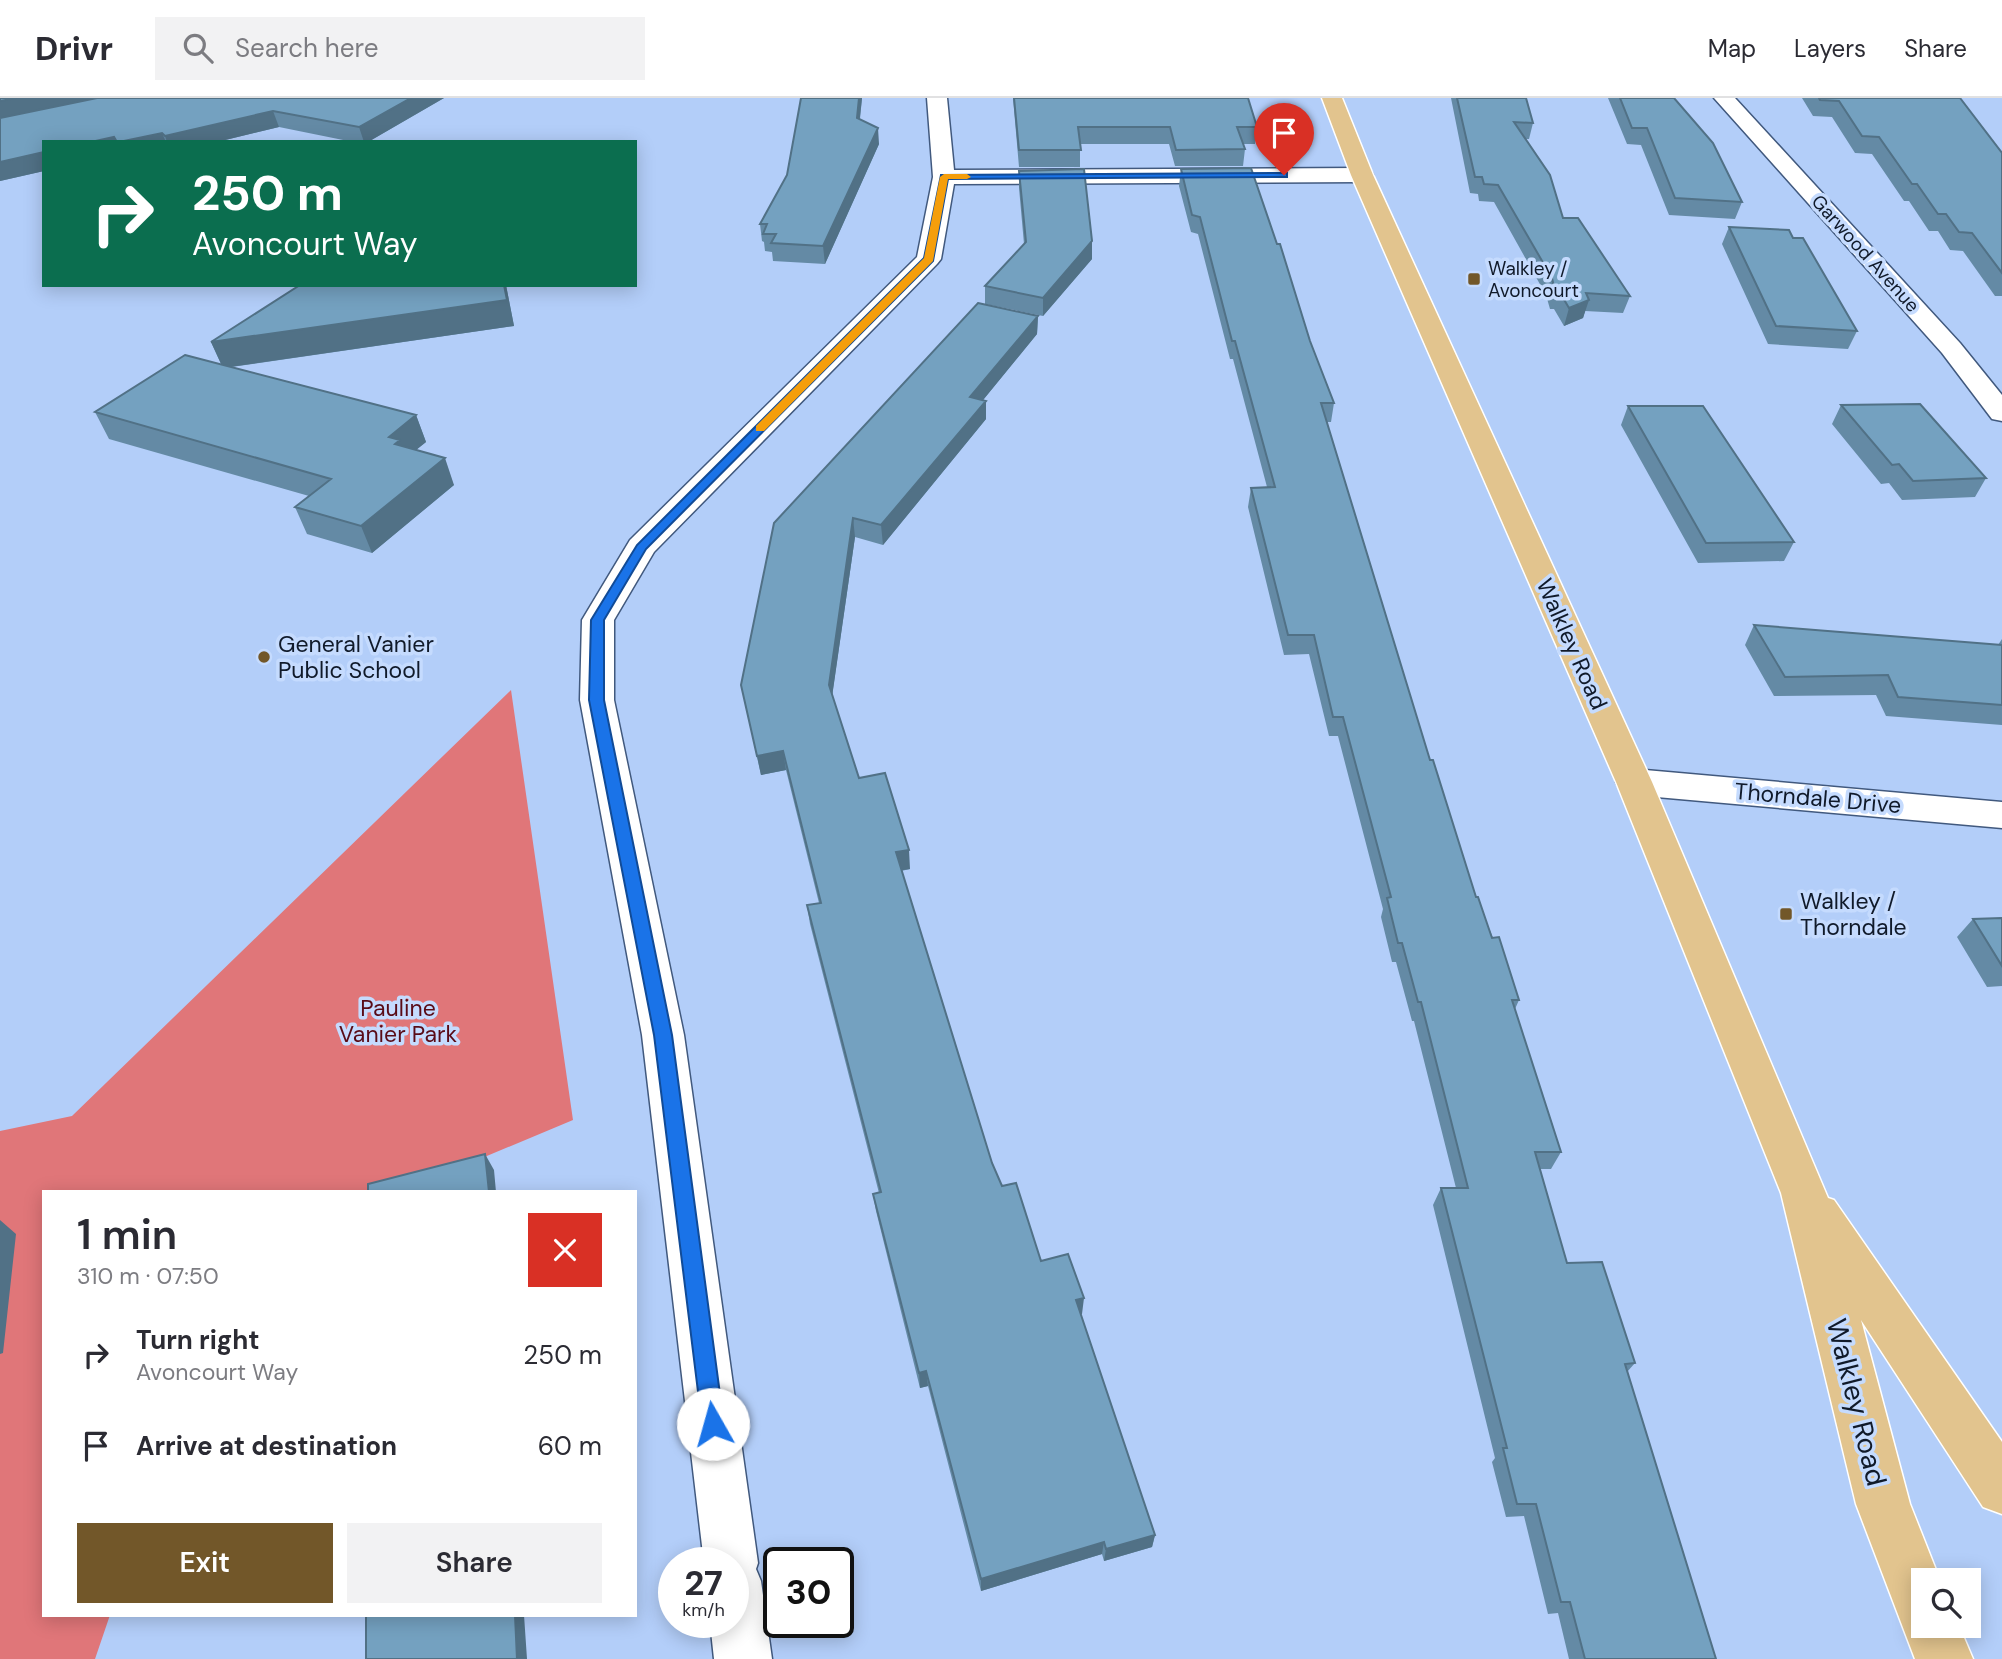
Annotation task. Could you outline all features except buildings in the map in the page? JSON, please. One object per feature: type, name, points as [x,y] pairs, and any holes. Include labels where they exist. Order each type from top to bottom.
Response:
[{"type":"main road","name":"Walkley Road","points":[[1332,98],[1362,175],[1634,782],[1804,1193],[1883,1504],[1911,1576]]},
{"type":"main road","name":"Walkley Road","points":[[1804,1193],[2002,1488]]},
{"type":"main road","points":[[1936,1638],[1944,1659]]},
{"type":"street","points":[[729,1547],[663,1035],[597,700],[598,620],[641,547],[929,259],[944,177],[937,98]]},
{"type":"street","name":"Garwood Avenue","points":[[1724,98],[1951,348],[2002,413]]},
{"type":"street","points":[[944,177],[1362,175]]},
{"type":"street","name":"Thorndale Drive","points":[[1634,782],[2002,815]]},
{"type":"street","points":[[740,1638],[743,1659]]},
{"type":"green space","name":"Pauline Vanier Park","points":[[511,690],[573,1120],[406,1190],[42,1190],[42,1617],[109,1617],[95,1659],[0,1659],[0,1131],[72,1116]]},
{"type":"slow traffic","points":[[760,429],[929,259],[944,177],[967,177]]},
{"type":"place","name":"Walkley / Avoncourt","points":[[1474,279]]},
{"type":"place","name":"General Vanier Public School","points":[[264,657]]},
{"type":"place","name":"Walkley / Thorndale","points":[[1786,914]]},
{"type":"route","points":[[713,1424],[663,1035],[597,700],[598,620],[641,547],[929,259],[944,177],[1284,175]]}]
